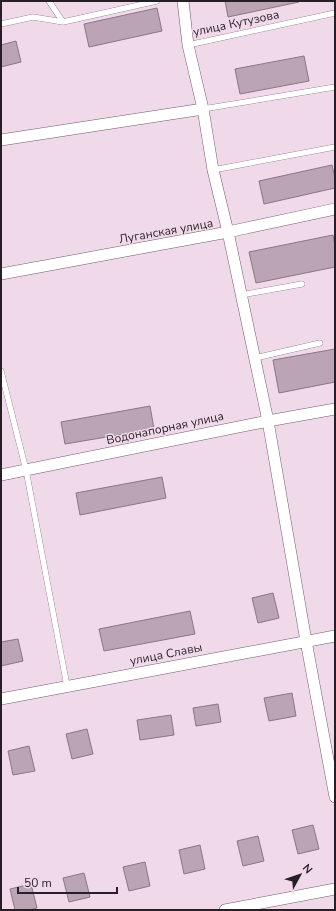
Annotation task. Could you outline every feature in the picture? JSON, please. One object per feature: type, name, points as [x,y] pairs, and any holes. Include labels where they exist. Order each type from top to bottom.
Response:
[{"type":"street","points":[[183,1],[188,45],[203,109],[213,170],[228,232],[268,421],[335,797]]},
{"type":"street","points":[[1,140],[203,109]]},
{"type":"street","name":"Луганская улица","points":[[1,274],[228,232],[335,209]]},
{"type":"street","name":"Водонапорная улица","points":[[1,475],[268,421],[335,409]]},
{"type":"street","name":"улица Славы","points":[[1,698],[335,636]]},
{"type":"street","points":[[225,910],[335,889]]},
{"type":"lane","points":[[49,1],[63,22]]},
{"type":"lane","points":[[1,24],[33,17],[63,22],[157,1]]},
{"type":"lane","name":"улица Кутузова","points":[[188,45],[335,13]]},
{"type":"lane","points":[[203,109],[335,87]]},
{"type":"lane","points":[[213,170],[335,147]]},
{"type":"lane","points":[[241,295],[302,284]]},
{"type":"lane","points":[[255,358],[320,343]]},
{"type":"lane","points":[[1,370],[26,470],[67,686]]},
{"type":"building","points":[[225,1],[299,1],[299,2],[228,17]]},
{"type":"building","points":[[157,8],[162,31],[89,47],[84,24]]},
{"type":"building","points":[[16,41],[21,62],[1,67],[1,45]]},
{"type":"building","points":[[304,56],[309,81],[240,94],[235,69]]},
{"type":"building","points":[[332,165],[335,178],[335,188],[264,204],[259,181]]},
{"type":"building","points":[[333,235],[335,246],[335,267],[256,283],[249,252]]},
{"type":"building","points":[[335,349],[335,382],[279,393],[273,360]]},
{"type":"building","points":[[150,406],[154,429],[65,444],[61,422]]},
{"type":"building","points":[[162,477],[166,498],[80,515],[76,493]]},
{"type":"building","points":[[273,593],[279,618],[258,623],[252,598]]},
{"type":"building","points":[[190,611],[195,634],[104,651],[99,629]]},
{"type":"building","points":[[18,639],[23,661],[1,666],[1,642]]},
{"type":"building","points":[[292,693],[296,716],[269,721],[264,698]]},
{"type":"building","points":[[218,704],[221,722],[196,726],[193,708]]},
{"type":"building","points":[[171,715],[174,735],[140,740],[137,720]]},
{"type":"building","points":[[87,729],[93,754],[72,759],[66,734]]},
{"type":"building","points":[[29,746],[35,771],[13,775],[8,751]]},
{"type":"building","points":[[313,825],[319,849],[298,854],[292,830]]},
{"type":"building","points":[[258,836],[264,861],[243,866],[237,841]]},
{"type":"building","points":[[200,845],[205,869],[184,874],[179,850]]},
{"type":"building","points":[[145,862],[150,886],[129,891],[123,867]]},
{"type":"building","points":[[84,873],[90,897],[69,902],[63,878]]},
{"type":"building","points":[[31,884],[37,908],[29,910],[15,910],[10,889]]}]
